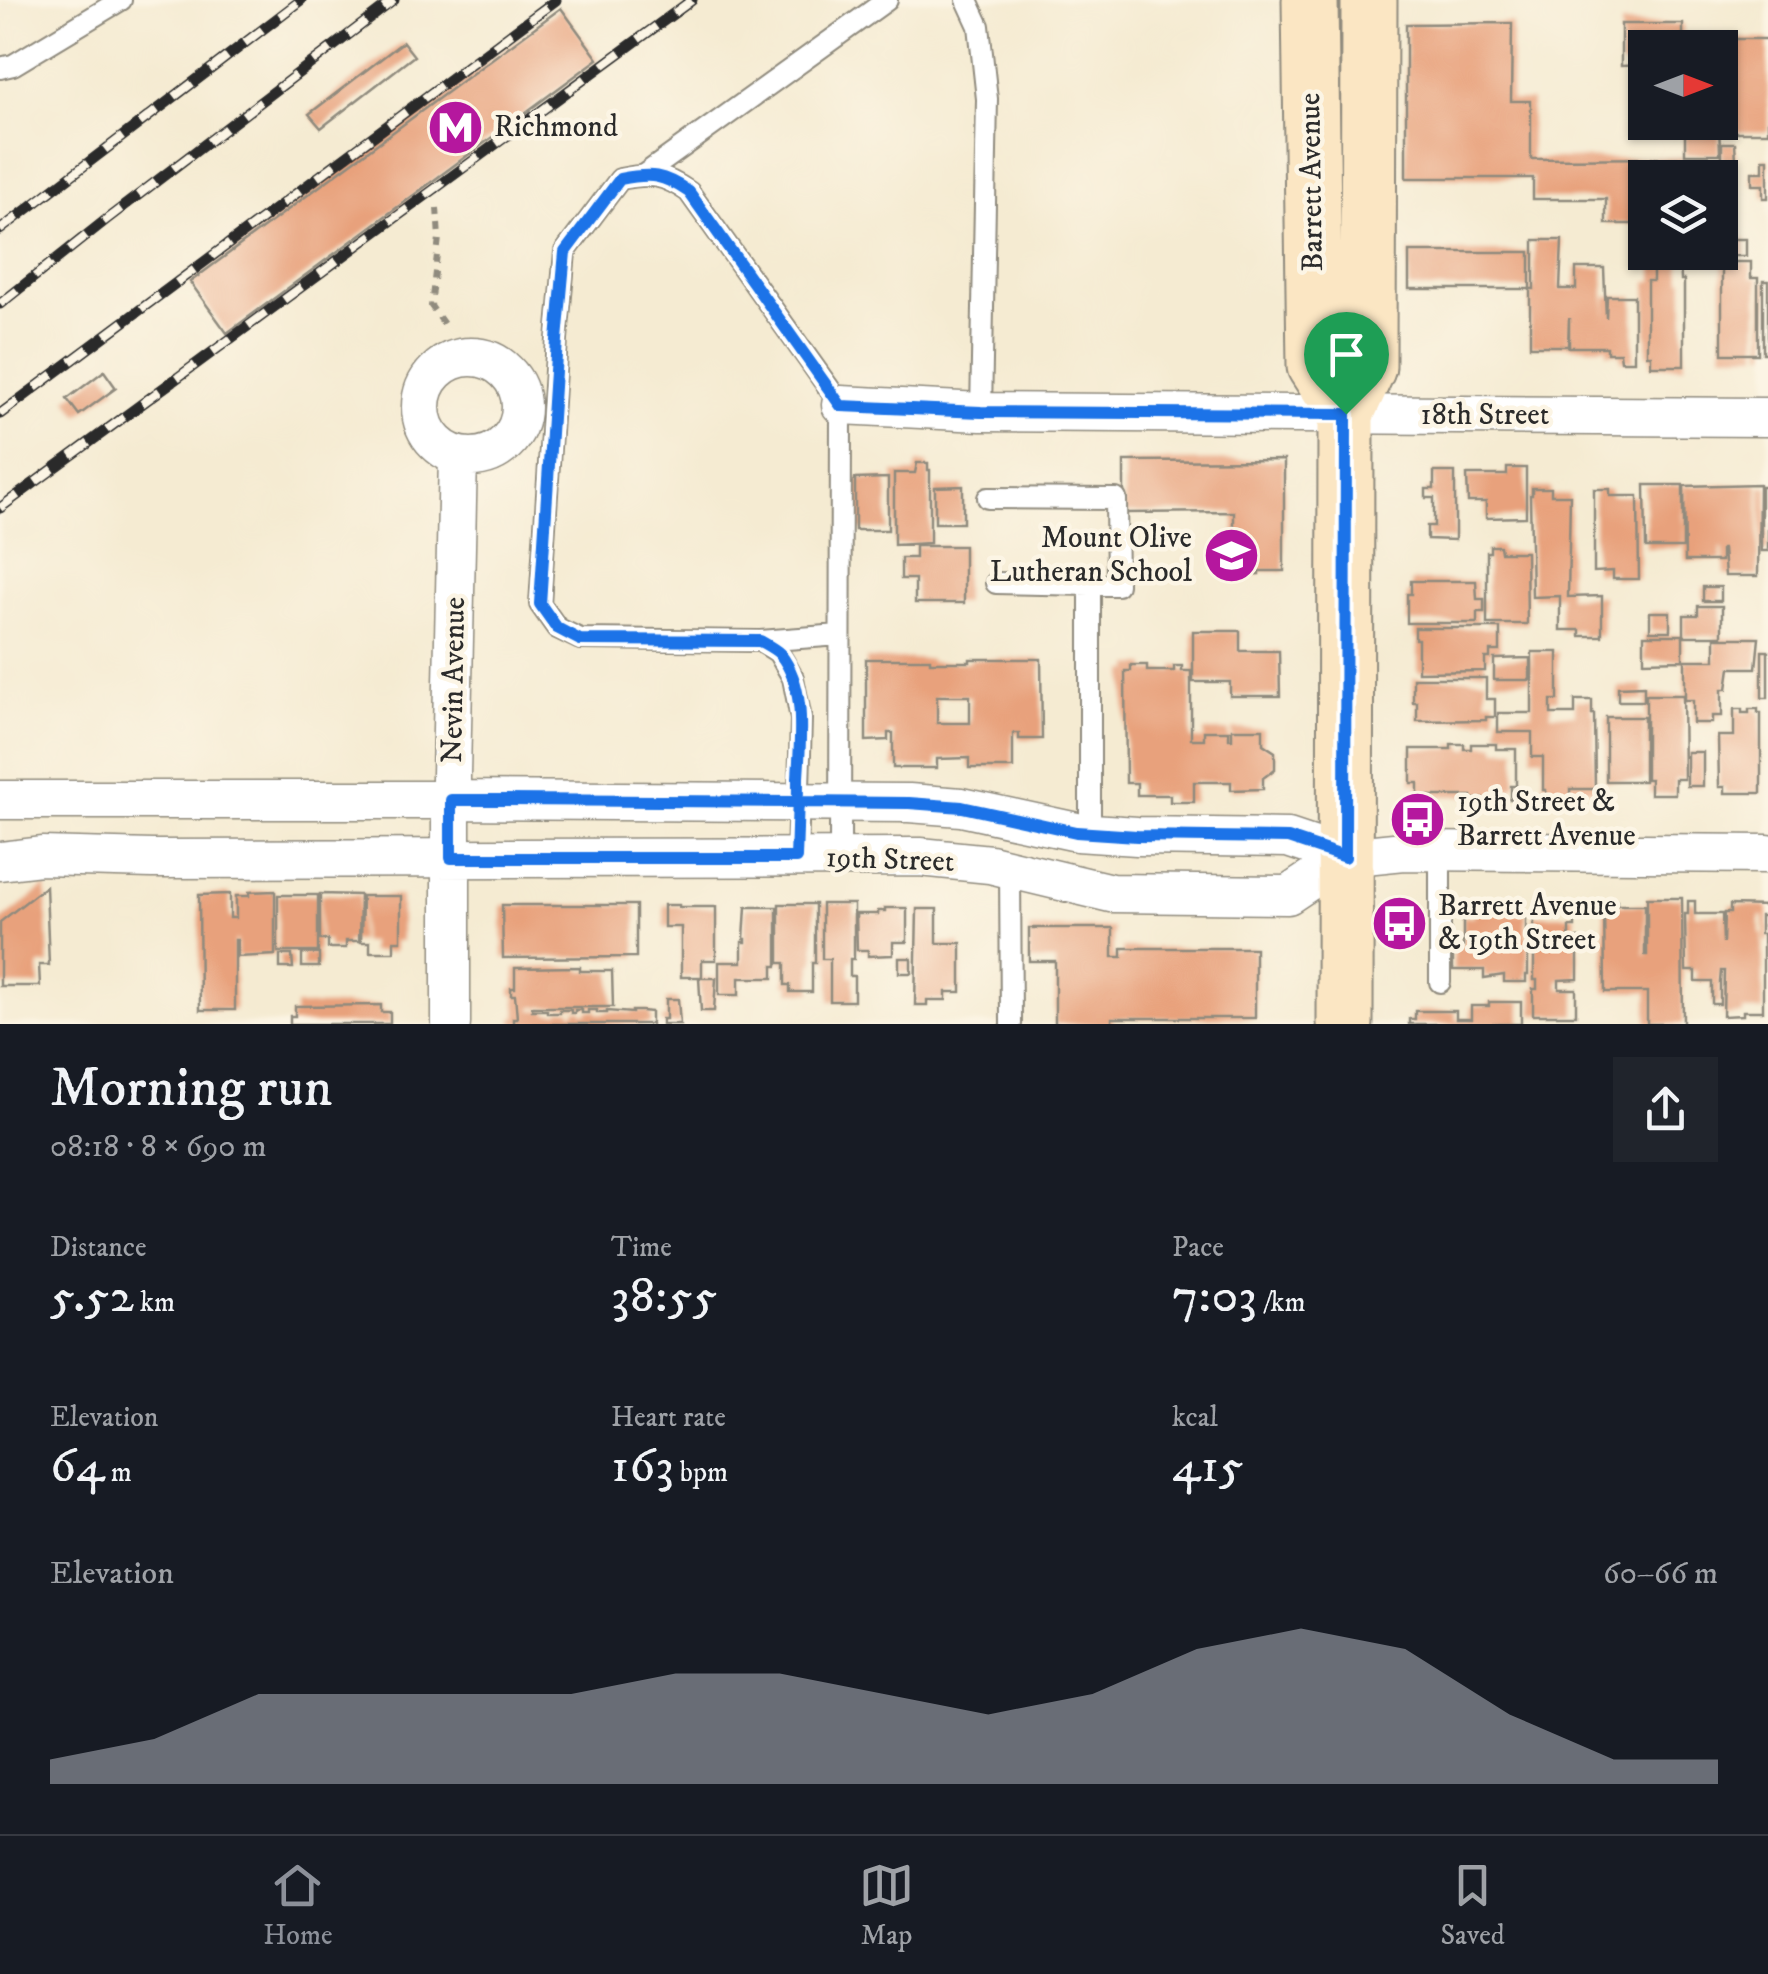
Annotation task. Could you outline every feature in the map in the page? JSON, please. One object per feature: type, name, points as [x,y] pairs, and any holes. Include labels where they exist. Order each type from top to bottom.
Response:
[{"type":"main road","name":"Barrett Avenue","points":[[1310,0],[1314,366],[1346,414]]},
{"type":"main road","name":"Barrett Avenue","points":[[1345,1024],[1346,414],[1368,367],[1369,0]]},
{"type":"street","name":"18th Street","points":[[841,406],[981,412],[1768,417]]},
{"type":"street","name":"Nevin Avenue","points":[[451,1024],[458,456]]},
{"type":"street","name":"19th Street","points":[[0,800],[909,803],[962,807],[1076,832],[1288,838],[1345,857],[1404,852],[1768,854]]},
{"type":"street","name":"19th Street","points":[[0,861],[42,856],[920,857],[990,864],[1111,892],[1288,895],[1345,857]]},
{"type":"lane","points":[[0,68],[13,65],[122,0]]},
{"type":"lane","points":[[645,174],[887,0]]},
{"type":"lane","points":[[967,0],[979,26],[987,99],[981,412]]},
{"type":"lane","points":[[840,634],[760,641],[580,640],[557,628],[540,604],[565,252],[620,179],[645,174],[668,178],[689,192],[841,406],[840,857]]},
{"type":"lane","points":[[988,498],[1116,499],[1117,585],[996,583]]},
{"type":"lane","points":[[1090,584],[1090,833]]},
{"type":"lane","points":[[760,641],[778,652],[793,678],[800,719],[796,858]]},
{"type":"lane","points":[[1440,853],[1440,982]]},
{"type":"lane","points":[[1010,868],[1010,1024]]},
{"type":"path","points":[[437,208],[431,306],[444,324]]},
{"type":"building","points":[[561,8],[598,59],[227,333],[190,282]]},
{"type":"building","points":[[1512,23],[1511,101],[1531,101],[1531,159],[1684,160],[1628,160],[1628,224],[1606,224],[1606,199],[1533,199],[1533,178],[1406,178],[1406,24]]},
{"type":"building","points":[[1621,24],[1683,24],[1683,30],[1628,30],[1628,66],[1621,66]]},
{"type":"building","points":[[1738,39],[1768,39],[1768,132],[1738,132]]},
{"type":"building","points":[[403,42],[414,56],[321,128],[309,114]]},
{"type":"building","points":[[1685,140],[1720,140],[1720,154],[1685,154]]},
{"type":"building","points":[[1722,143],[1735,143],[1736,160],[1722,160]]},
{"type":"building","points":[[1763,159],[1768,159],[1768,198],[1763,198],[1763,185],[1752,185],[1752,172],[1763,172]]},
{"type":"building","points":[[1738,239],[1746,239],[1746,256],[1738,256]]},
{"type":"building","points":[[1534,240],[1562,240],[1560,289],[1576,289],[1576,268],[1604,268],[1606,318],[1607,296],[1634,296],[1634,361],[1621,361],[1620,353],[1607,353],[1607,347],[1569,347],[1569,318],[1568,346],[1530,346]]},
{"type":"building","points":[[1409,252],[1530,252],[1530,289],[1409,289]]},
{"type":"building","points":[[1738,262],[1751,262],[1751,278],[1758,278],[1758,354],[1722,354],[1722,270],[1738,270]]},
{"type":"building","points":[[1653,270],[1681,270],[1684,280],[1684,366],[1651,366],[1651,355],[1647,355],[1647,281],[1653,281]]},
{"type":"building","points":[[1763,281],[1768,281],[1768,353],[1763,353]]},
{"type":"building","points":[[104,371],[116,388],[79,415],[67,399]]},
{"type":"building","points":[[1284,460],[1284,571],[1234,575],[1234,512],[1124,513],[1124,461]]},
{"type":"building","points":[[917,463],[928,463],[930,470],[930,543],[894,545],[894,473],[915,473]]},
{"type":"building","points":[[1507,468],[1526,468],[1526,517],[1486,518],[1486,502],[1468,502],[1467,475],[1507,475]]},
{"type":"building","points":[[1434,472],[1455,472],[1455,540],[1427,539],[1427,526],[1434,526],[1434,498],[1426,498],[1426,489],[1434,489]]},
{"type":"building","points":[[888,478],[888,530],[855,530],[855,479]]},
{"type":"building","points":[[1759,484],[1758,576],[1725,576],[1723,549],[1721,561],[1685,561],[1684,486]]},
{"type":"building","points":[[1645,485],[1683,485],[1683,548],[1646,548]]},
{"type":"building","points":[[963,486],[963,523],[935,523],[935,487]]},
{"type":"building","points":[[1761,486],[1768,486],[1768,551],[1761,551]]},
{"type":"building","points":[[1532,488],[1551,488],[1551,495],[1570,495],[1568,597],[1602,596],[1602,636],[1580,636],[1580,630],[1560,630],[1560,596],[1532,597]]},
{"type":"building","points":[[1594,489],[1610,489],[1610,496],[1638,496],[1639,579],[1613,579],[1613,571],[1594,572]]},
{"type":"building","points":[[915,546],[964,546],[964,603],[915,603],[915,579],[901,579],[901,558],[915,558]]},
{"type":"building","points":[[1490,546],[1500,546],[1501,552],[1526,552],[1527,624],[1487,624]]},
{"type":"building","points":[[1411,581],[1476,581],[1477,599],[1484,599],[1484,612],[1477,612],[1477,623],[1407,623]]},
{"type":"building","points":[[1703,587],[1721,587],[1721,601],[1703,601]]},
{"type":"building","points":[[1698,606],[1722,606],[1722,636],[1684,636],[1684,615],[1698,615]]},
{"type":"building","points":[[1650,612],[1670,612],[1670,631],[1650,631]]},
{"type":"building","points":[[1415,628],[1500,628],[1500,651],[1490,651],[1490,658],[1485,658],[1485,671],[1418,672]]},
{"type":"building","points":[[1193,631],[1240,631],[1240,651],[1279,651],[1280,696],[1230,696],[1230,682],[1193,682]]},
{"type":"building","points":[[1644,635],[1683,635],[1683,660],[1644,661]]},
{"type":"building","points":[[1715,638],[1759,638],[1756,668],[1730,668],[1727,689],[1722,689],[1722,716],[1712,716],[1712,723],[1693,723],[1693,700],[1685,700],[1685,660],[1715,660]]},
{"type":"building","points":[[1762,651],[1768,651],[1768,698],[1762,698]]},
{"type":"building","points":[[1532,652],[1558,652],[1558,700],[1551,700],[1551,714],[1575,714],[1575,700],[1592,700],[1595,789],[1570,789],[1570,799],[1547,799],[1543,790],[1543,757],[1532,757],[1532,732],[1498,732],[1498,713],[1532,713]]},
{"type":"building","points":[[1530,658],[1530,680],[1494,680],[1494,659]]},
{"type":"building","points":[[866,659],[1041,659],[1042,739],[1019,739],[1019,733],[1013,733],[1013,768],[969,768],[969,758],[937,759],[937,768],[893,768],[893,733],[888,733],[888,740],[866,741]],"holes":[[[937,696],[970,696],[970,723],[937,723]]]},
{"type":"building","points":[[1131,665],[1147,665],[1147,671],[1174,671],[1174,666],[1182,666],[1182,671],[1191,671],[1191,739],[1204,739],[1204,731],[1229,731],[1232,739],[1232,729],[1263,729],[1263,744],[1275,752],[1275,769],[1263,778],[1263,789],[1231,790],[1231,782],[1194,782],[1194,802],[1170,802],[1170,795],[1137,795],[1137,783],[1126,783],[1125,671],[1131,671]]},
{"type":"building","points":[[1413,678],[1486,678],[1486,699],[1495,699],[1495,717],[1417,721]]},
{"type":"building","points":[[1644,686],[1644,701],[1618,701],[1618,687]]},
{"type":"building","points":[[1646,695],[1683,695],[1684,779],[1675,779],[1675,794],[1650,794],[1650,779],[1646,779]]},
{"type":"building","points":[[1734,709],[1749,713],[1749,709],[1758,709],[1761,713],[1761,793],[1725,793],[1725,787],[1719,787],[1718,736],[1734,736]]},
{"type":"building","points":[[1606,717],[1644,717],[1644,781],[1606,781]]},
{"type":"building","points":[[1451,744],[1464,744],[1464,749],[1471,749],[1471,744],[1496,744],[1496,749],[1516,749],[1516,786],[1511,786],[1511,799],[1418,796],[1418,783],[1411,783],[1411,749],[1451,749]]},
{"type":"building","points":[[1687,752],[1703,752],[1703,786],[1687,786]]},
{"type":"building","points":[[46,886],[49,965],[39,965],[40,986],[0,986],[0,922]]},
{"type":"building","points":[[275,891],[275,955],[237,957],[235,940],[235,1010],[200,1010],[199,895],[230,894],[230,918],[236,918],[236,896]]},
{"type":"building","points":[[320,894],[360,895],[359,941],[346,941],[346,948],[328,948],[328,940],[320,940]]},
{"type":"building","points":[[278,895],[318,895],[318,952],[278,952]]},
{"type":"building","points":[[362,896],[401,896],[401,941],[394,941],[394,952],[370,952],[370,942],[361,942]]},
{"type":"building","points":[[1647,898],[1682,898],[1683,1024],[1647,1024],[1647,992],[1605,992],[1604,901],[1645,905],[1647,955]]},
{"type":"building","points":[[1688,901],[1695,901],[1695,914],[1722,914],[1723,943],[1724,913],[1730,913],[1730,905],[1768,906],[1768,942],[1764,916],[1760,916],[1763,1011],[1723,1016],[1724,971],[1720,1004],[1712,1004],[1712,982],[1696,982],[1696,971],[1686,971]]},
{"type":"building","points":[[779,904],[815,904],[812,992],[790,992],[790,985],[785,985],[785,963],[779,963]]},
{"type":"building","points":[[822,904],[854,904],[854,959],[850,959],[850,976],[854,976],[854,1001],[830,1001],[830,959],[822,959]]},
{"type":"building","points":[[502,905],[636,905],[636,957],[503,958]]},
{"type":"building","points":[[664,905],[716,907],[716,960],[702,960],[702,977],[681,977],[681,927],[664,927]]},
{"type":"building","points":[[1474,906],[1499,906],[1499,913],[1526,913],[1526,982],[1504,982],[1504,975],[1484,978],[1484,970],[1453,970],[1453,947],[1463,947],[1463,916],[1474,916]]},
{"type":"building","points":[[746,907],[777,907],[777,966],[773,966],[773,978],[739,978],[739,995],[719,995],[719,962],[742,962]]},
{"type":"building","points":[[885,908],[907,908],[907,942],[893,942],[893,955],[868,956],[868,950],[857,950],[856,914],[878,914]]},
{"type":"building","points":[[917,909],[937,909],[937,943],[961,943],[961,992],[946,992],[946,1000],[927,1000],[927,1005],[915,1005]]},
{"type":"building","points":[[1534,915],[1575,915],[1569,939],[1578,938],[1578,979],[1559,980],[1559,989],[1576,989],[1576,1015],[1533,1015],[1533,989],[1537,989]]},
{"type":"building","points":[[1029,928],[1113,928],[1113,957],[1122,957],[1122,948],[1255,948],[1255,1018],[1112,1018],[1112,1024],[1055,1024],[1055,961],[1029,961]]},
{"type":"building","points":[[302,953],[319,954],[319,967],[302,967]]},
{"type":"building","points":[[280,955],[292,955],[293,968],[280,968]]},
{"type":"building","points":[[899,958],[911,958],[911,973],[899,973]]},
{"type":"building","points":[[580,967],[580,971],[612,971],[613,1007],[532,1010],[651,1012],[651,1024],[513,1024],[513,1018],[517,1018],[515,995],[511,995],[515,968]]},
{"type":"building","points":[[699,978],[716,978],[714,1011],[701,1011]]},
{"type":"building","points":[[666,999],[678,999],[680,1024],[662,1024],[662,1019],[666,1019]]},
{"type":"building","points":[[1489,1002],[1521,1002],[1521,1024],[1409,1024],[1409,1019],[1415,1019],[1415,1011],[1456,1011],[1456,1019],[1471,1019],[1471,1006],[1489,1006]]},
{"type":"building","points":[[381,1005],[381,1012],[390,1012],[390,1024],[290,1024],[295,1006]]},
{"type":"railway","points":[[0,230],[301,0]]},
{"type":"railway","points":[[0,304],[394,0]]},
{"type":"railway","points":[[0,414],[556,0]]},
{"type":"railway","points":[[0,508],[692,0]]},
{"type":"place","name":"Richmond","points":[[455,127]]},
{"type":"place","name":"Mount Olive Lutheran School","points":[[1231,555]]},
{"type":"place","name":"19th Street & Barrett Avenue","points":[[1418,819]]},
{"type":"place","name":"Barrett Avenue & 19th Street","points":[[1399,923]]},
{"type":"route","points":[[1346,414],[981,412],[841,406],[689,192],[668,178],[645,174],[620,179],[565,252],[540,604],[557,628],[580,640],[760,641],[778,652],[793,678],[800,719],[798,802],[796,858],[451,858],[451,800],[506,800],[798,802],[839,802],[909,803],[962,807],[1076,832],[1288,838],[1345,857],[1346,414]]}]
